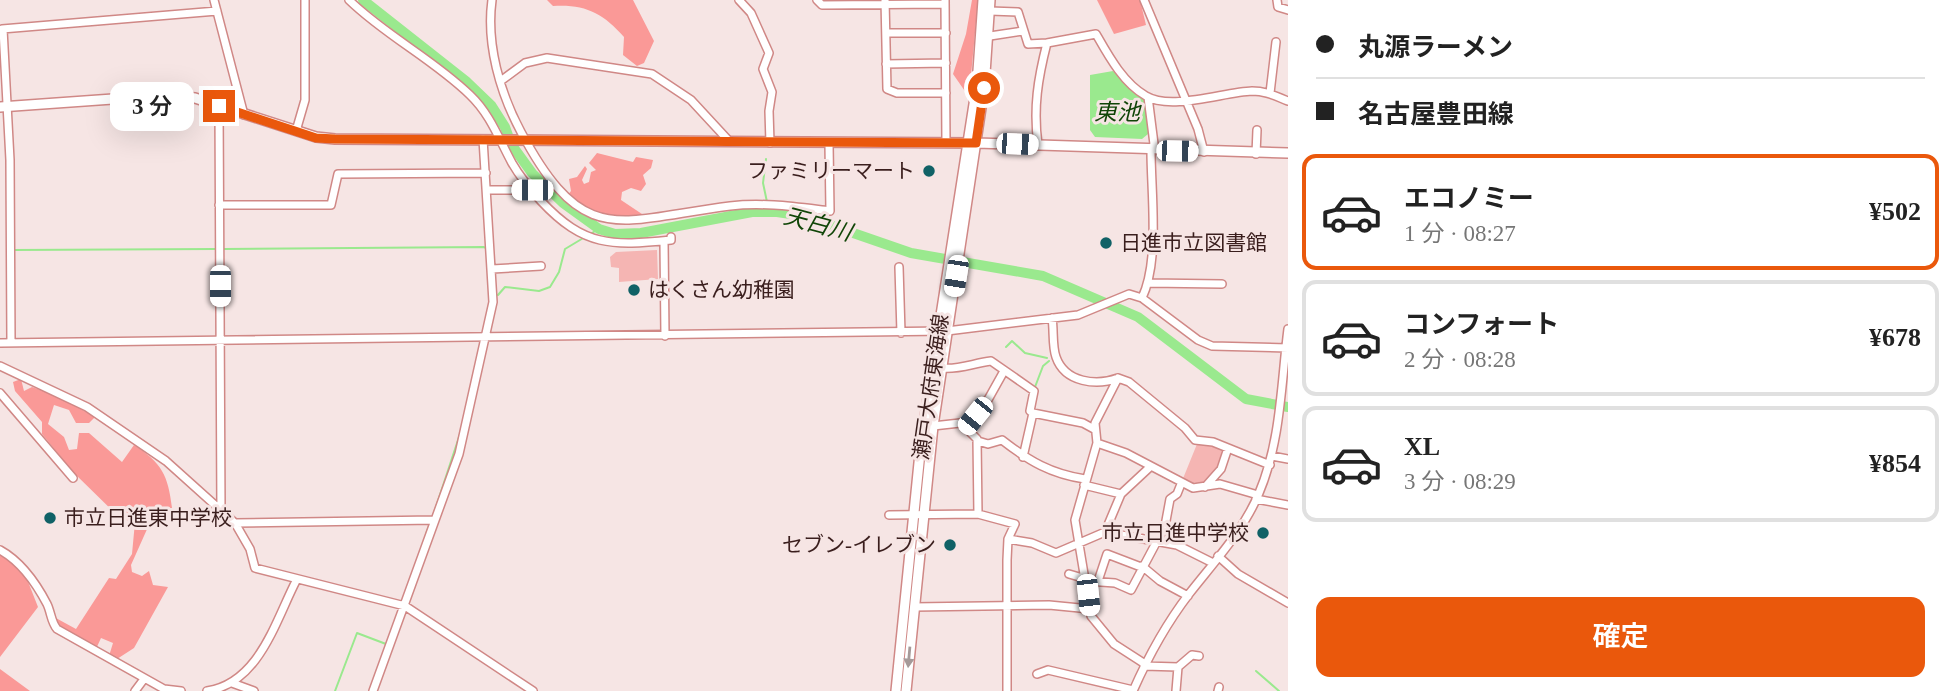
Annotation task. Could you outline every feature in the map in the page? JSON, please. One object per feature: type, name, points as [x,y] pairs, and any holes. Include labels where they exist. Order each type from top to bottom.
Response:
[{"type":"main road","name":"瀬戸大府東海線","points":[[972,143],[983,0]]},
{"type":"main road","name":"瀬戸大府東海線","points":[[896,691],[943,331],[989,36],[990,0]]},
{"type":"main road","points":[[4,107],[146,94],[195,99],[296,131],[335,139],[972,143],[1151,151],[1288,153]]},
{"type":"main road","name":"瀬戸大府東海線","points":[[906,691],[914,607],[918,515],[942,368],[943,331]]},
{"type":"street","points":[[214,0],[244,115]]},
{"type":"street","points":[[296,131],[305,100],[305,0]]},
{"type":"street","points":[[349,0],[368,19],[431,61],[469,94],[485,113],[517,172],[559,218],[588,238],[635,245],[667,239],[665,336]]},
{"type":"street","points":[[492,0],[488,34],[509,110],[523,139],[539,162],[572,202],[593,216],[617,221],[747,205],[795,205],[830,211],[829,144]]},
{"type":"street","points":[[739,0],[751,13],[769,53],[763,69],[772,92],[769,111],[770,143]]},
{"type":"street","points":[[817,0],[826,3],[945,2],[946,143]]},
{"type":"street","points":[[1144,0],[1203,152]]},
{"type":"street","points":[[1277,0],[1278,7],[1288,10]]},
{"type":"street","points":[[885,2],[887,89],[897,93],[946,93]]},
{"type":"street","points":[[12,343],[2,29],[217,11]]},
{"type":"street","points":[[990,11],[1018,12],[1028,44],[1096,34],[1114,66],[1148,97],[1163,102],[1251,91],[1270,93],[1288,101]]},
{"type":"street","points":[[989,36],[1023,31]]},
{"type":"street","points":[[886,33],[946,33]]},
{"type":"street","points":[[1270,93],[1276,42]]},
{"type":"street","points":[[1038,145],[1034,119],[1036,87],[1047,43]]},
{"type":"street","points":[[502,80],[525,63],[547,58],[652,74],[691,100],[728,140]]},
{"type":"street","points":[[886,64],[946,63]]},
{"type":"street","points":[[1142,298],[1149,283],[1151,151],[1154,144],[1148,97]]},
{"type":"street","points":[[219,106],[221,513]]},
{"type":"street","points":[[1256,154],[1257,130]]},
{"type":"street","points":[[373,691],[458,454],[493,302],[483,139]]},
{"type":"street","points":[[219,205],[331,205],[338,174],[486,173]]},
{"type":"street","points":[[488,190],[532,190]]},
{"type":"street","points":[[492,269],[541,266]]},
{"type":"street","points":[[899,267],[901,333]]},
{"type":"street","points":[[1149,283],[1222,284]]},
{"type":"street","points":[[0,343],[901,333],[943,331],[1095,311],[1122,296],[1142,298],[1188,333],[1212,346],[1287,348]]},
{"type":"street","points":[[1052,318],[1056,357],[1070,373],[1086,383],[1102,384],[1118,378],[1129,382],[1185,428],[1195,440],[1228,448],[1270,465]]},
{"type":"street","points":[[1037,674],[1048,670],[1133,691],[1145,665],[1188,596],[1216,560],[1257,497],[1270,465],[1278,427],[1285,387],[1288,329]]},
{"type":"street","points":[[942,368],[956,370],[964,365],[991,361],[1034,391],[1030,411],[1033,413],[1023,457]]},
{"type":"street","points":[[0,366],[34,380],[106,420],[166,461],[234,523],[250,549],[255,568],[296,581],[405,606],[533,691]]},
{"type":"street","points":[[966,428],[985,405],[1004,371]]},
{"type":"street","points":[[1118,378],[1094,429],[1097,443],[1075,520],[1090,609],[1095,623],[1114,644],[1145,665],[1178,667],[1192,655],[1199,656]]},
{"type":"street","points":[[0,393],[73,478]]},
{"type":"street","points":[[1033,413],[1083,423],[1094,429]]},
{"type":"street","points":[[933,426],[960,423],[978,441],[988,444],[1002,440],[1023,457],[1058,475],[1121,494]]},
{"type":"street","points":[[978,441],[978,514]]},
{"type":"street","points":[[1097,443],[1126,453],[1181,484],[1194,488],[1231,486],[1257,497],[1288,505]]},
{"type":"street","points":[[1205,487],[1221,469],[1228,448]]},
{"type":"street","points":[[1272,456],[1288,459]]},
{"type":"street","points":[[1105,532],[1121,494],[1150,467]]},
{"type":"street","points":[[1069,574],[1131,590],[1165,526],[1170,499],[1177,494],[1181,484]]},
{"type":"street","points":[[889,515],[978,514],[1015,524],[1008,539],[1007,691]]},
{"type":"street","points":[[234,523],[434,520]]},
{"type":"street","points":[[1008,539],[1032,542],[1056,552],[1079,545],[1094,534],[1105,532],[1177,545],[1216,560],[1288,603]]},
{"type":"street","points":[[0,550],[15,559],[32,580],[46,601],[57,629],[163,690],[181,691]]},
{"type":"street","points":[[1098,581],[1107,554],[1142,566],[1160,581],[1188,596]]},
{"type":"street","points":[[206,691],[232,683],[266,645],[296,581]]},
{"type":"street","points":[[914,607],[1049,605],[1090,609]]},
{"type":"street","points":[[1176,691],[1178,667]]},
{"type":"street","points":[[135,691],[144,679]]},
{"type":"street","points":[[232,683],[254,691]]},
{"type":"shaded area","points":[[547,0],[633,0],[654,41],[644,63],[637,66],[623,55],[624,37],[601,16],[575,7],[553,6]]},
{"type":"shaded area","points":[[972,0],[978,0],[969,97],[953,74],[966,34]]},
{"type":"shaded area","points":[[1097,0],[1140,0],[1146,25],[1114,34]]},
{"type":"shaded area","points":[[597,153],[633,162],[636,157],[653,160],[651,168],[643,175],[646,184],[641,191],[631,188],[622,192],[621,200],[642,214],[641,216],[600,217],[567,196],[571,191],[569,179],[577,177],[585,166],[587,169],[582,180],[584,184],[589,182],[591,172],[596,170],[589,163]]},
{"type":"shaded area","points":[[657,250],[658,279],[619,282],[619,268],[611,267],[610,257],[616,252]]},
{"type":"shaded area","points":[[21,379],[24,391],[32,387],[58,396],[95,417],[89,423],[76,423],[69,410],[54,405],[48,424],[64,437],[69,450],[77,449],[79,433],[89,433],[122,462],[134,445],[157,464],[166,478],[172,508],[149,508],[148,527],[131,565],[132,572],[142,576],[149,571],[153,585],[168,587],[134,648],[117,659],[109,656],[113,643],[101,638],[96,649],[57,626],[54,617],[76,629],[109,578],[116,579],[132,554],[135,522],[121,519],[74,473],[42,434],[42,422],[15,391],[13,382]]},
{"type":"shaded area","points":[[1197,444],[1211,445],[1224,452],[1218,467],[1204,484],[1182,481]]},
{"type":"shaded area","points":[[0,553],[25,574],[38,607],[0,657]]},
{"type":"shaded area","points":[[0,669],[30,691],[0,691]]},
{"type":"water","name":"東池","points":[[1113,71],[1146,101],[1148,134],[1142,139],[1095,137],[1090,130],[1090,75]]},
{"type":"waterway","name":"天白川","points":[[363,0],[467,82],[491,105],[505,127],[511,144],[532,173],[563,203],[599,229],[615,234],[641,233],[752,212],[777,212],[804,216],[911,253],[1043,276],[1138,317],[1246,399],[1288,407]]},
{"type":"waterway","points":[[766,159],[763,183],[767,202]]},
{"type":"waterway","points":[[590,234],[599,229]]},
{"type":"waterway","points":[[498,295],[505,287],[539,291],[550,287],[559,272],[565,249],[585,237]]},
{"type":"waterway","points":[[12,250],[216,249]]},
{"type":"waterway","points":[[224,249],[487,249]]},
{"type":"waterway","points":[[1006,347],[1012,341],[1025,353],[1047,358]]},
{"type":"waterway","points":[[1035,387],[1043,366],[1049,361]]},
{"type":"waterway","points":[[433,516],[461,431]]},
{"type":"waterway","points":[[426,534],[430,523]]},
{"type":"waterway","points":[[335,691],[357,633],[386,644]]},
{"type":"waterway","points":[[1256,671],[1279,691]]},
{"type":"place","name":"ファミリーマート","points":[[929,171]]},
{"type":"place","name":"日進市立図書館","points":[[1106,243]]},
{"type":"place","name":"はくさん幼稚園","points":[[634,290]]},
{"type":"place","name":"市立日進東中学校","points":[[50,518]]},
{"type":"place","name":"市立日進中学校","points":[[1263,533]]},
{"type":"place","name":"セブン-イレブン","points":[[950,545]]},
{"type":"route","points":[[219,106],[316,138],[335,139],[687,139],[829,144],[976,143],[984,88]]}]
